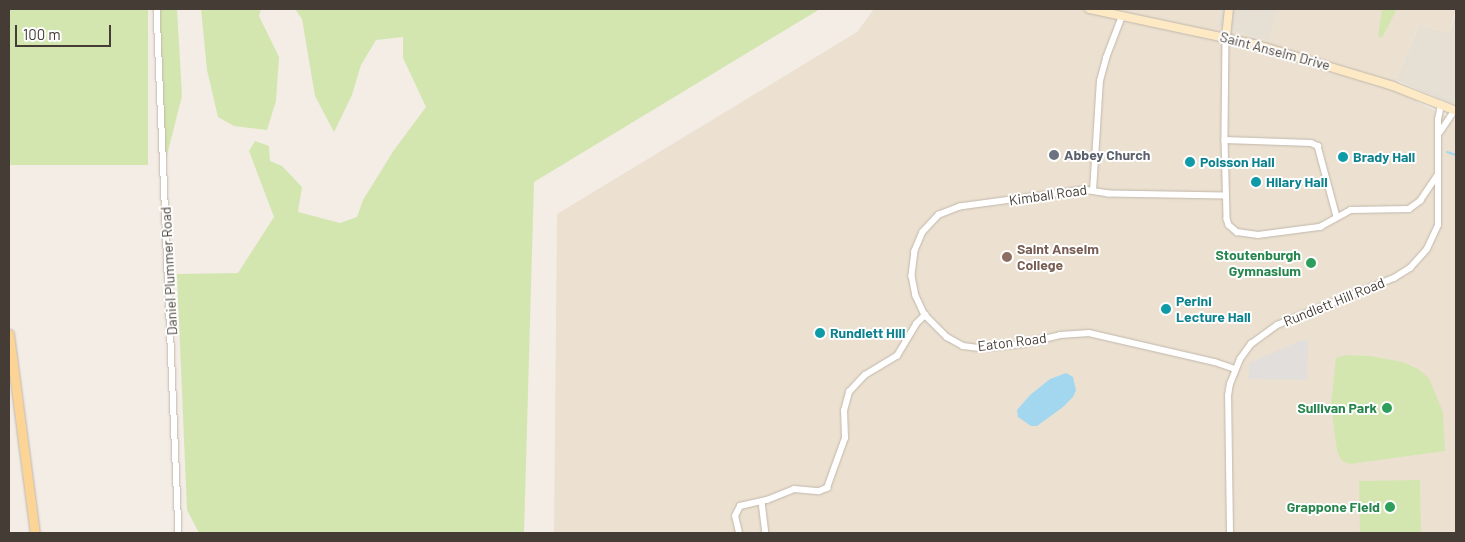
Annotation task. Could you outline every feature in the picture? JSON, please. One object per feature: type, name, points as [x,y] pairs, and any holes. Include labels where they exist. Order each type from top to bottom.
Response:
[{"type":"main road","points":[[9,334],[35,533]]},
{"type":"street","name":"Daniel Plummer Road","points":[[157,9],[179,533]]},
{"type":"street","name":"Saint Anselm Drive","points":[[1088,9],[1226,37],[1357,74],[1456,111]]},
{"type":"street","points":[[1229,9],[1226,37],[1225,140],[1226,196],[1229,225],[1242,234],[1265,234],[1328,225],[1337,217],[1351,210],[1411,208],[1420,201],[1437,176]]},
{"type":"street","name":"Kimball Road","points":[[925,315],[913,284],[913,258],[923,232],[940,215],[960,208],[1077,191],[1093,191],[1100,81],[1106,58],[1122,16]]},
{"type":"street","name":"Rundlett Hill Road","points":[[1230,533],[1230,384],[1244,352],[1251,344],[1277,325],[1378,286],[1400,275],[1415,263],[1432,241],[1438,225],[1437,176],[1440,132],[1438,120],[1441,104]]},
{"type":"street","points":[[1440,132],[1456,111]]},
{"type":"street","points":[[1225,140],[1311,143],[1318,146],[1337,217]]},
{"type":"street","points":[[1093,191],[1109,194],[1226,196]]},
{"type":"street","points":[[739,533],[735,519],[737,509],[742,505],[762,502],[794,489],[818,491],[827,488],[845,438],[844,411],[849,392],[865,375],[897,356],[916,324],[925,315]]},
{"type":"street","name":"Eaton Road","points":[[925,315],[947,337],[967,347],[1025,344],[1067,334],[1094,334],[1215,362],[1236,369]]},
{"type":"street","points":[[762,502],[766,533]]},
{"type":"shaded area","name":"Saint Anselm College","points":[[874,9],[1220,9],[1218,27],[1268,41],[1278,9],[1456,9],[1449,33],[1419,25],[1396,80],[1419,103],[1456,121],[1456,533],[554,533],[557,214],[857,32]]},
{"type":"shaded area","points":[[1220,9],[1278,9],[1269,41],[1218,27]]},
{"type":"shaded area","points":[[1456,13],[1456,105],[1396,80],[1419,25],[1449,33]]},
{"type":"shaded area","points":[[1308,340],[1307,380],[1249,379],[1249,363],[1300,341]]},
{"type":"green space","points":[[9,9],[148,9],[148,165],[9,165]]},
{"type":"green space","points":[[158,9],[177,9],[182,96],[164,167]]},
{"type":"green space","points":[[201,9],[261,9],[259,16],[279,57],[276,101],[267,130],[234,126],[218,117],[207,70]]},
{"type":"green space","points":[[295,9],[820,9],[534,182],[524,533],[199,533],[187,510],[177,274],[238,273],[274,217],[249,151],[255,141],[269,146],[270,161],[282,166],[302,187],[298,212],[340,223],[357,217],[363,200],[394,150],[426,107],[403,58],[403,37],[376,40],[361,65],[352,95],[334,132],[315,96],[302,19]]},
{"type":"green space","points":[[1382,9],[1397,9],[1382,38],[1378,36]]},
{"type":"green space","name":"Sullivan Park","points":[[1346,355],[1370,356],[1403,362],[1418,369],[1429,378],[1443,412],[1445,451],[1350,464],[1342,461],[1337,451],[1331,405],[1336,358]]},
{"type":"green space","name":"Grappone Field","points":[[1420,480],[1421,533],[1360,533],[1359,481]]},
{"type":"water","points":[[1066,373],[1073,377],[1076,390],[1073,397],[1063,407],[1037,426],[1031,426],[1018,417],[1017,410],[1030,395],[1050,379]]},
{"type":"waterway","points":[[1447,152],[1456,155]]},
{"type":"place","name":"Abbey Church","points":[[1054,155]]},
{"type":"place","name":"Brady Hall","points":[[1343,157]]},
{"type":"place","name":"Poisson Hall","points":[[1190,162]]},
{"type":"place","name":"Hilary Hall","points":[[1256,182]]},
{"type":"place","name":"Saint Anselm College","points":[[1007,257]]},
{"type":"place","name":"Stoutenburgh Gymnasium","points":[[1311,263]]},
{"type":"place","name":"Perini Lecture Hall","points":[[1166,309]]},
{"type":"place","name":"Rundlett Hill","points":[[820,333]]},
{"type":"place","name":"Sullivan Park","points":[[1387,408]]},
{"type":"place","name":"Grappone Field","points":[[1390,507]]}]
